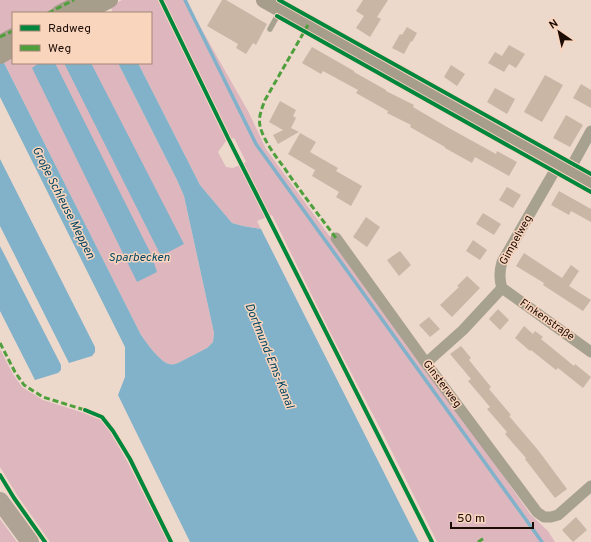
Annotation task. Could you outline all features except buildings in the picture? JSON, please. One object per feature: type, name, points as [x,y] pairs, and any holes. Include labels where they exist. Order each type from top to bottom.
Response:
[{"type":"main road","points":[[2,504],[30,542]]},
{"type":"street","points":[[63,12],[109,0]]},
{"type":"street","points":[[264,0],[283,5],[591,183]]},
{"type":"street","name":"Gimpelweg","points":[[502,288],[499,280],[502,262],[564,168],[591,131]]},
{"type":"street","name":"Ginsterweg","points":[[336,238],[426,363],[537,512],[547,517],[558,515],[591,486]]},
{"type":"street","points":[[426,363],[463,330],[502,288]]},
{"type":"street","name":"Finkenstraße","points":[[502,288],[591,352]]},
{"type":"lane","points":[[270,29],[283,5]]},
{"type":"shaded area","points":[[0,0],[83,0],[91,12],[12,12],[12,64],[119,64],[184,196],[214,333],[213,342],[207,348],[178,363],[170,364],[157,356],[141,335],[0,55]]},
{"type":"shaded area","points":[[122,0],[185,0],[249,113],[266,149],[531,515],[548,531],[555,542],[437,542],[272,215],[257,221],[261,229],[232,223],[200,185],[139,64],[152,64],[152,12],[113,12],[110,6]],"holes":[[[234,138],[246,162],[233,168],[226,167],[218,152],[226,141]]]},
{"type":"shaded area","points":[[0,349],[13,374],[22,387],[43,400],[101,420],[111,433],[127,461],[168,542],[50,542],[17,495],[0,467]]},
{"type":"shaded area","points":[[0,519],[17,542],[0,542]]},
{"type":"water","points":[[0,55],[141,335],[161,359],[169,364],[178,363],[207,348],[213,342],[214,333],[184,196],[119,64],[139,64],[200,185],[232,223],[261,229],[419,542],[190,542],[118,395],[125,377],[125,347],[0,97]]},
{"type":"water","name":"Sparbecken","points":[[38,64],[56,64],[151,254],[157,272],[137,282],[32,68]]},
{"type":"water","name":"Sparbecken","points":[[65,64],[92,64],[184,244],[161,256]]},
{"type":"water","points":[[0,159],[95,347],[95,352],[92,356],[69,363],[0,226]]},
{"type":"water","points":[[0,246],[61,365],[61,370],[58,373],[35,380],[0,311]]},
{"type":"waterway","points":[[185,0],[256,144],[542,542]]},
{"type":"marked path","points":[[50,12],[74,0]]},
{"type":"marked path","points":[[308,25],[265,100],[261,113],[260,126],[266,142],[336,238]]},
{"type":"marked path","points":[[0,37],[12,31]]},
{"type":"marked path","points":[[0,343],[15,372],[24,385],[43,397],[88,411]]},
{"type":"marked path","points":[[478,542],[484,538]]},
{"type":"cycle path","points":[[161,0],[228,138],[432,542]]},
{"type":"cycle path","points":[[279,0],[591,174]]},
{"type":"cycle path","points":[[277,16],[591,192]]},
{"type":"cycle path","points":[[85,410],[102,417],[113,431],[130,459],[171,542]]},
{"type":"cycle path","points":[[0,475],[14,498],[45,542]]},
{"type":"water label","name":"Große Schleuse Meppen","points":[[63,203]]},
{"type":"water label","name":"Dortmund-Ems-Kanal","points":[[269,356]]}]
